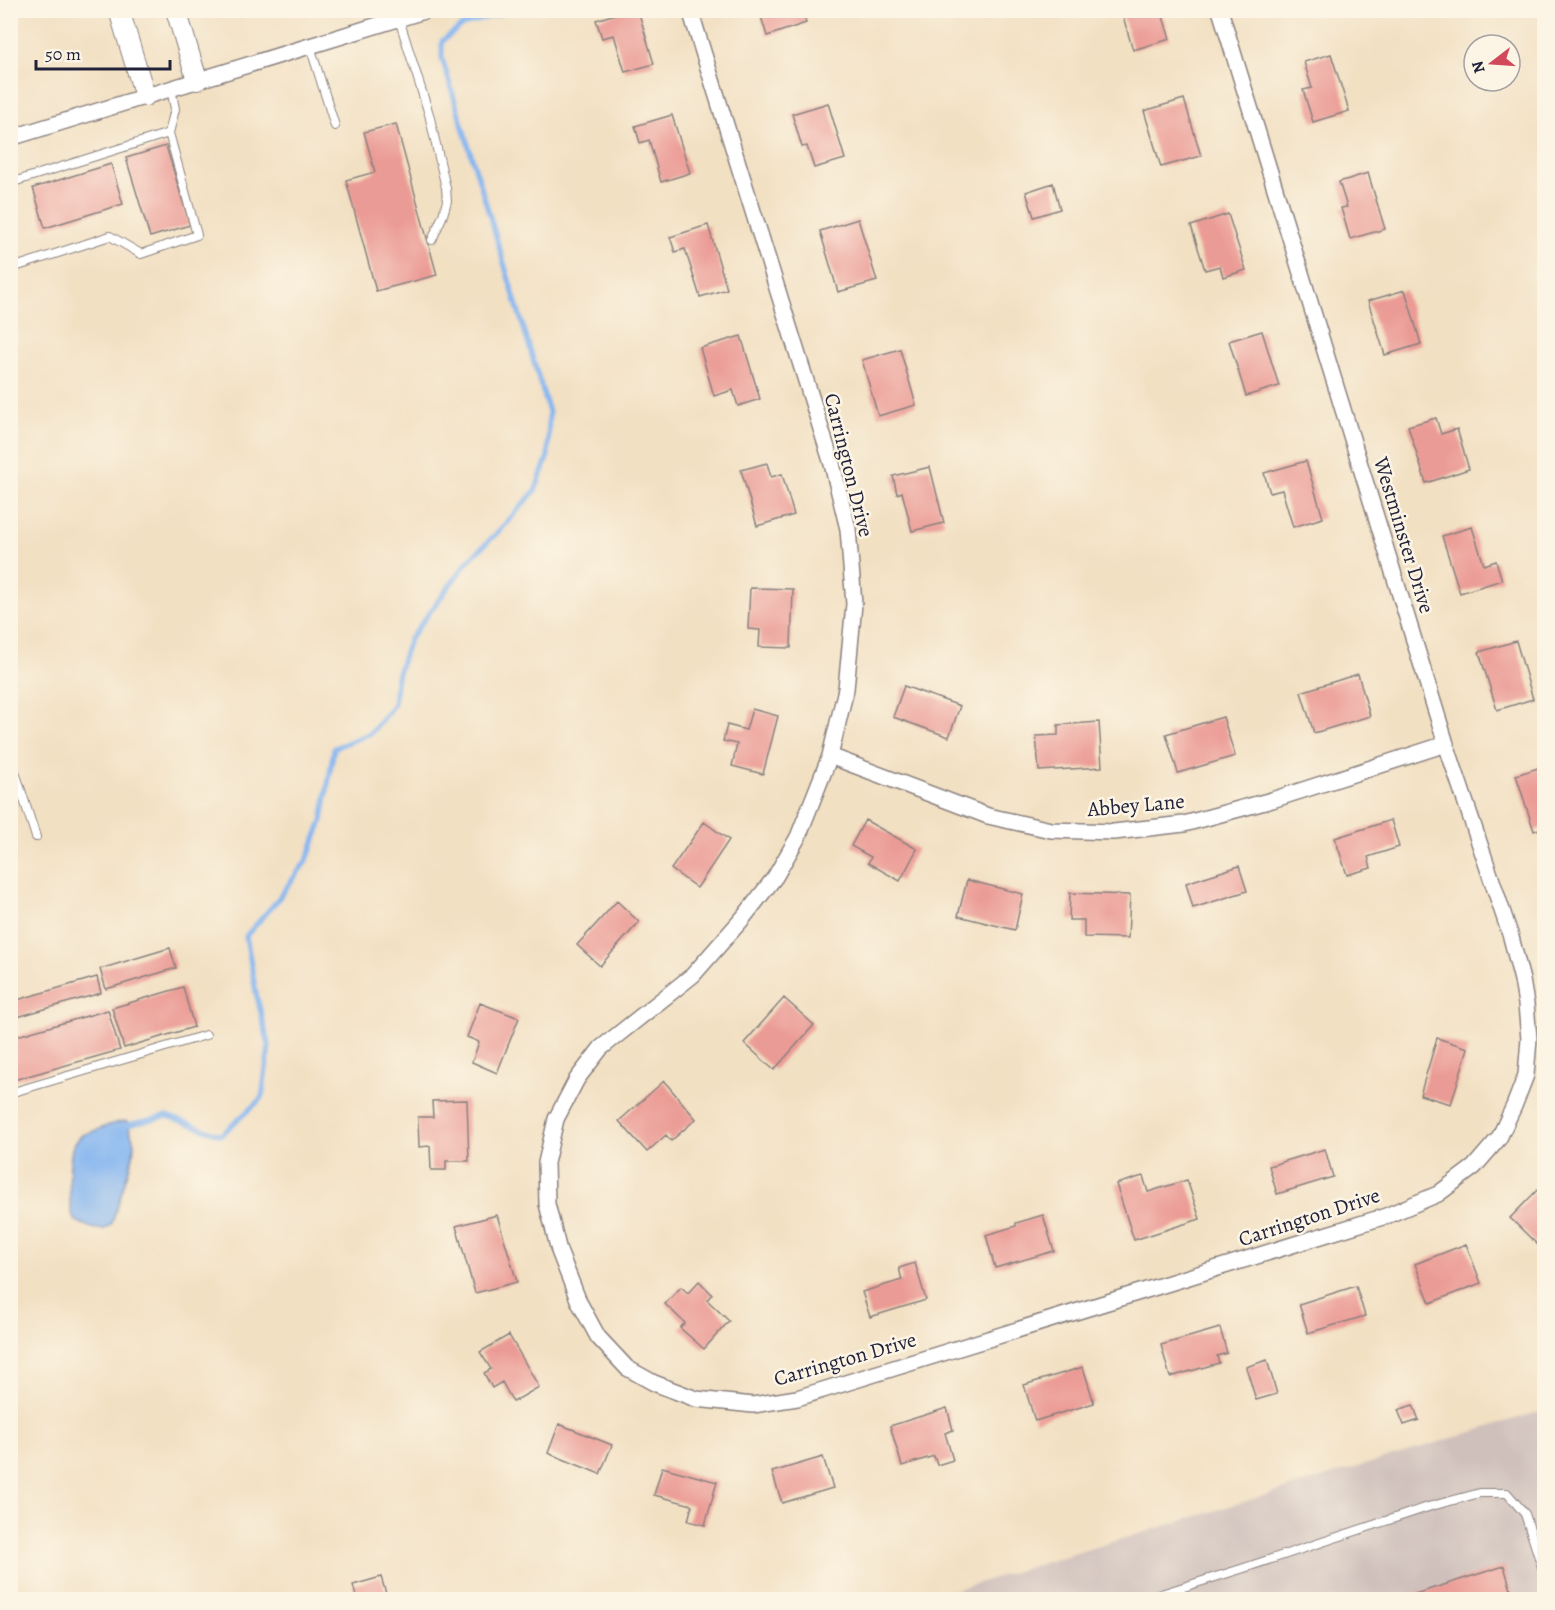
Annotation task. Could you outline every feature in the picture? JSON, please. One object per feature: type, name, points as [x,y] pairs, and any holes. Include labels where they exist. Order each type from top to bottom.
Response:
[{"type":"street","points":[[119,10],[145,96]]},
{"type":"street","points":[[176,10],[197,80]]},
{"type":"street","points":[[10,138],[427,10]]},
{"type":"street","name":"Carrington Drive","points":[[690,10],[832,464],[848,530],[854,604],[846,689],[830,756],[798,837],[775,877],[693,975],[601,1048],[577,1079],[556,1119],[546,1163],[547,1204],[560,1251],[579,1302],[598,1337],[627,1368],[654,1383],[696,1399],[753,1405],[797,1398],[1386,1216],[1438,1194],[1474,1167],[1498,1138],[1526,1075]]},
{"type":"street","name":"Westminster Drive","points":[[1220,10],[1446,744],[1511,937],[1522,980],[1529,1039],[1526,1075]]},
{"type":"street","name":"Abbey Lane","points":[[830,756],[988,816],[1051,830],[1114,832],[1184,824],[1272,800],[1446,744]]},
{"type":"lane","points":[[399,19],[429,114],[446,188],[447,201],[432,240]]},
{"type":"lane","points":[[310,46],[335,126]]},
{"type":"lane","points":[[10,263],[12,268],[110,236],[141,254],[197,235],[169,133],[175,109],[171,88]]},
{"type":"lane","points":[[10,183],[169,133]]},
{"type":"lane","points":[[10,756],[36,837]]},
{"type":"lane","points":[[10,1094],[206,1035]]},
{"type":"lane","points":[[1142,1599],[1428,1507],[1480,1493],[1507,1493],[1525,1514],[1545,1574]]},
{"type":"shaded area","points":[[1544,1410],[1544,1599],[921,1600],[1027,1568]]},
{"type":"water","points":[[127,1121],[134,1143],[133,1156],[112,1223],[103,1229],[92,1228],[75,1220],[72,1215],[70,1161],[73,1146],[82,1135]]},
{"type":"building","points":[[628,10],[638,10],[654,64],[625,72],[614,35],[602,38],[596,20]]},
{"type":"building","points":[[759,10],[802,10],[806,23],[767,36]]},
{"type":"building","points":[[1121,10],[1161,10],[1170,39],[1133,50]]},
{"type":"building","points":[[1331,54],[1349,111],[1313,122],[1303,90],[1312,88],[1304,62]]},
{"type":"building","points":[[1184,99],[1201,156],[1161,167],[1144,111]]},
{"type":"building","points":[[828,103],[845,159],[814,168],[807,146],[802,147],[792,114]]},
{"type":"building","points":[[672,115],[690,173],[661,182],[649,140],[640,143],[635,126]]},
{"type":"building","points":[[396,124],[437,275],[376,291],[346,180],[375,172],[364,132]]},
{"type":"building","points":[[166,146],[190,225],[150,237],[126,158]]},
{"type":"building","points":[[111,164],[123,204],[45,228],[33,188]]},
{"type":"building","points":[[1368,173],[1385,229],[1350,239],[1341,208],[1347,207],[1339,182]]},
{"type":"building","points":[[1053,183],[1060,209],[1034,217],[1026,192]]},
{"type":"building","points":[[1228,214],[1246,270],[1223,277],[1220,266],[1205,270],[1191,226]]},
{"type":"building","points":[[858,219],[877,281],[838,292],[820,231]]},
{"type":"building","points":[[708,225],[727,289],[700,297],[685,249],[675,252],[670,237]]},
{"type":"building","points":[[1405,290],[1421,344],[1385,355],[1368,301]]},
{"type":"building","points":[[1262,331],[1279,386],[1246,396],[1229,341]]},
{"type":"building","points":[[741,336],[760,399],[738,406],[733,390],[714,396],[700,348]]},
{"type":"building","points":[[900,349],[916,405],[878,416],[862,360]]},
{"type":"building","points":[[1436,418],[1441,434],[1457,429],[1469,469],[1426,483],[1408,426]]},
{"type":"building","points":[[1306,461],[1323,518],[1293,527],[1282,490],[1270,493],[1264,473]]},
{"type":"building","points":[[767,463],[771,477],[782,474],[794,515],[757,526],[741,470]]},
{"type":"building","points":[[930,467],[944,523],[912,531],[902,492],[897,494],[893,476]]},
{"type":"building","points":[[1472,527],[1484,565],[1496,561],[1502,580],[1460,593],[1442,536]]},
{"type":"building","points":[[750,588],[793,589],[791,648],[759,647],[760,630],[748,629]]},
{"type":"building","points":[[1516,641],[1533,699],[1497,710],[1479,652]]},
{"type":"building","points":[[1358,674],[1370,716],[1314,733],[1301,692]]},
{"type":"building","points":[[904,686],[960,706],[949,737],[893,717]]},
{"type":"building","points":[[752,709],[778,716],[763,774],[732,766],[737,744],[723,741],[727,725],[746,730]]},
{"type":"building","points":[[1223,717],[1235,756],[1178,773],[1166,734]]},
{"type":"building","points":[[1099,722],[1102,767],[1039,771],[1036,736],[1058,735],[1058,725]]},
{"type":"building","points":[[1544,766],[1544,827],[1534,831],[1516,775]]},
{"type":"building","points":[[865,820],[917,849],[900,881],[868,863],[871,857],[851,846]]},
{"type":"building","points":[[1391,820],[1399,847],[1368,857],[1371,868],[1347,875],[1335,838]]},
{"type":"building","points":[[704,822],[729,840],[697,888],[671,869]]},
{"type":"building","points":[[1239,866],[1247,891],[1193,908],[1186,883]]},
{"type":"building","points":[[967,880],[1023,894],[1015,930],[958,916]]},
{"type":"building","points":[[1070,893],[1130,895],[1128,938],[1084,937],[1084,920],[1069,920]]},
{"type":"building","points":[[617,901],[639,922],[600,966],[577,945]]},
{"type":"building","points":[[170,948],[176,968],[106,989],[100,969]]},
{"type":"building","points":[[97,977],[101,993],[10,1019],[10,1002]]},
{"type":"building","points":[[183,987],[194,1027],[124,1048],[112,1008]]},
{"type":"building","points":[[784,998],[814,1025],[774,1070],[744,1043]]},
{"type":"building","points":[[480,1003],[519,1018],[497,1073],[472,1062],[479,1042],[467,1037]]},
{"type":"building","points":[[108,1010],[120,1050],[10,1081],[10,1038]]},
{"type":"building","points":[[1437,1038],[1468,1048],[1451,1104],[1420,1095]]},
{"type":"building","points":[[664,1081],[696,1119],[671,1141],[666,1135],[647,1152],[619,1121]]},
{"type":"building","points":[[467,1100],[469,1161],[446,1161],[446,1170],[431,1170],[430,1146],[419,1147],[418,1117],[433,1117],[432,1101]]},
{"type":"building","points":[[1325,1149],[1333,1177],[1277,1194],[1269,1166]]},
{"type":"building","points":[[1143,1176],[1148,1192],[1187,1180],[1200,1219],[1134,1240],[1116,1184]]},
{"type":"building","points":[[1544,1183],[1544,1249],[1543,1250],[1510,1218]]},
{"type":"building","points":[[497,1215],[517,1282],[475,1293],[456,1226]]},
{"type":"building","points":[[1043,1215],[1054,1251],[995,1268],[986,1235]]},
{"type":"building","points":[[1466,1244],[1481,1283],[1430,1303],[1415,1264]]},
{"type":"building","points":[[915,1263],[926,1300],[870,1317],[862,1292],[902,1280],[899,1268]]},
{"type":"building","points":[[699,1281],[712,1294],[707,1300],[729,1321],[704,1349],[680,1328],[685,1323],[665,1304],[681,1287],[688,1293]]},
{"type":"building","points":[[1356,1286],[1365,1316],[1308,1333],[1299,1304]]},
{"type":"building","points":[[1220,1328],[1227,1353],[1217,1356],[1219,1363],[1170,1377],[1161,1345]]},
{"type":"building","points":[[509,1335],[539,1387],[513,1402],[502,1382],[492,1388],[484,1373],[491,1369],[480,1352]]},
{"type":"building","points":[[1267,1360],[1277,1394],[1256,1400],[1246,1367]]},
{"type":"building","points":[[1083,1367],[1094,1403],[1035,1421],[1024,1385]]},
{"type":"building","points":[[1413,1405],[1419,1420],[1404,1425],[1398,1410]]},
{"type":"building","points":[[947,1408],[953,1430],[945,1433],[953,1460],[937,1465],[934,1456],[902,1466],[890,1426]]},
{"type":"building","points":[[559,1424],[612,1445],[600,1474],[548,1453]]},
{"type":"building","points":[[823,1457],[833,1488],[782,1503],[772,1472]]},
{"type":"building","points":[[662,1467],[717,1482],[705,1525],[688,1521],[692,1505],[654,1495]]},
{"type":"building","points":[[1504,1566],[1514,1600],[1399,1600],[1399,1599]]},
{"type":"building","points":[[381,1577],[388,1600],[357,1600],[353,1585]]},
{"type":"waterway","points":[[123,1126],[167,1116],[221,1135],[262,1098],[269,1046],[256,993],[246,936],[275,903],[307,860],[322,821],[334,748],[371,733],[394,704],[397,676],[409,640],[468,561],[535,491],[548,456],[549,412],[442,58],[442,41],[463,25],[512,10]]}]
